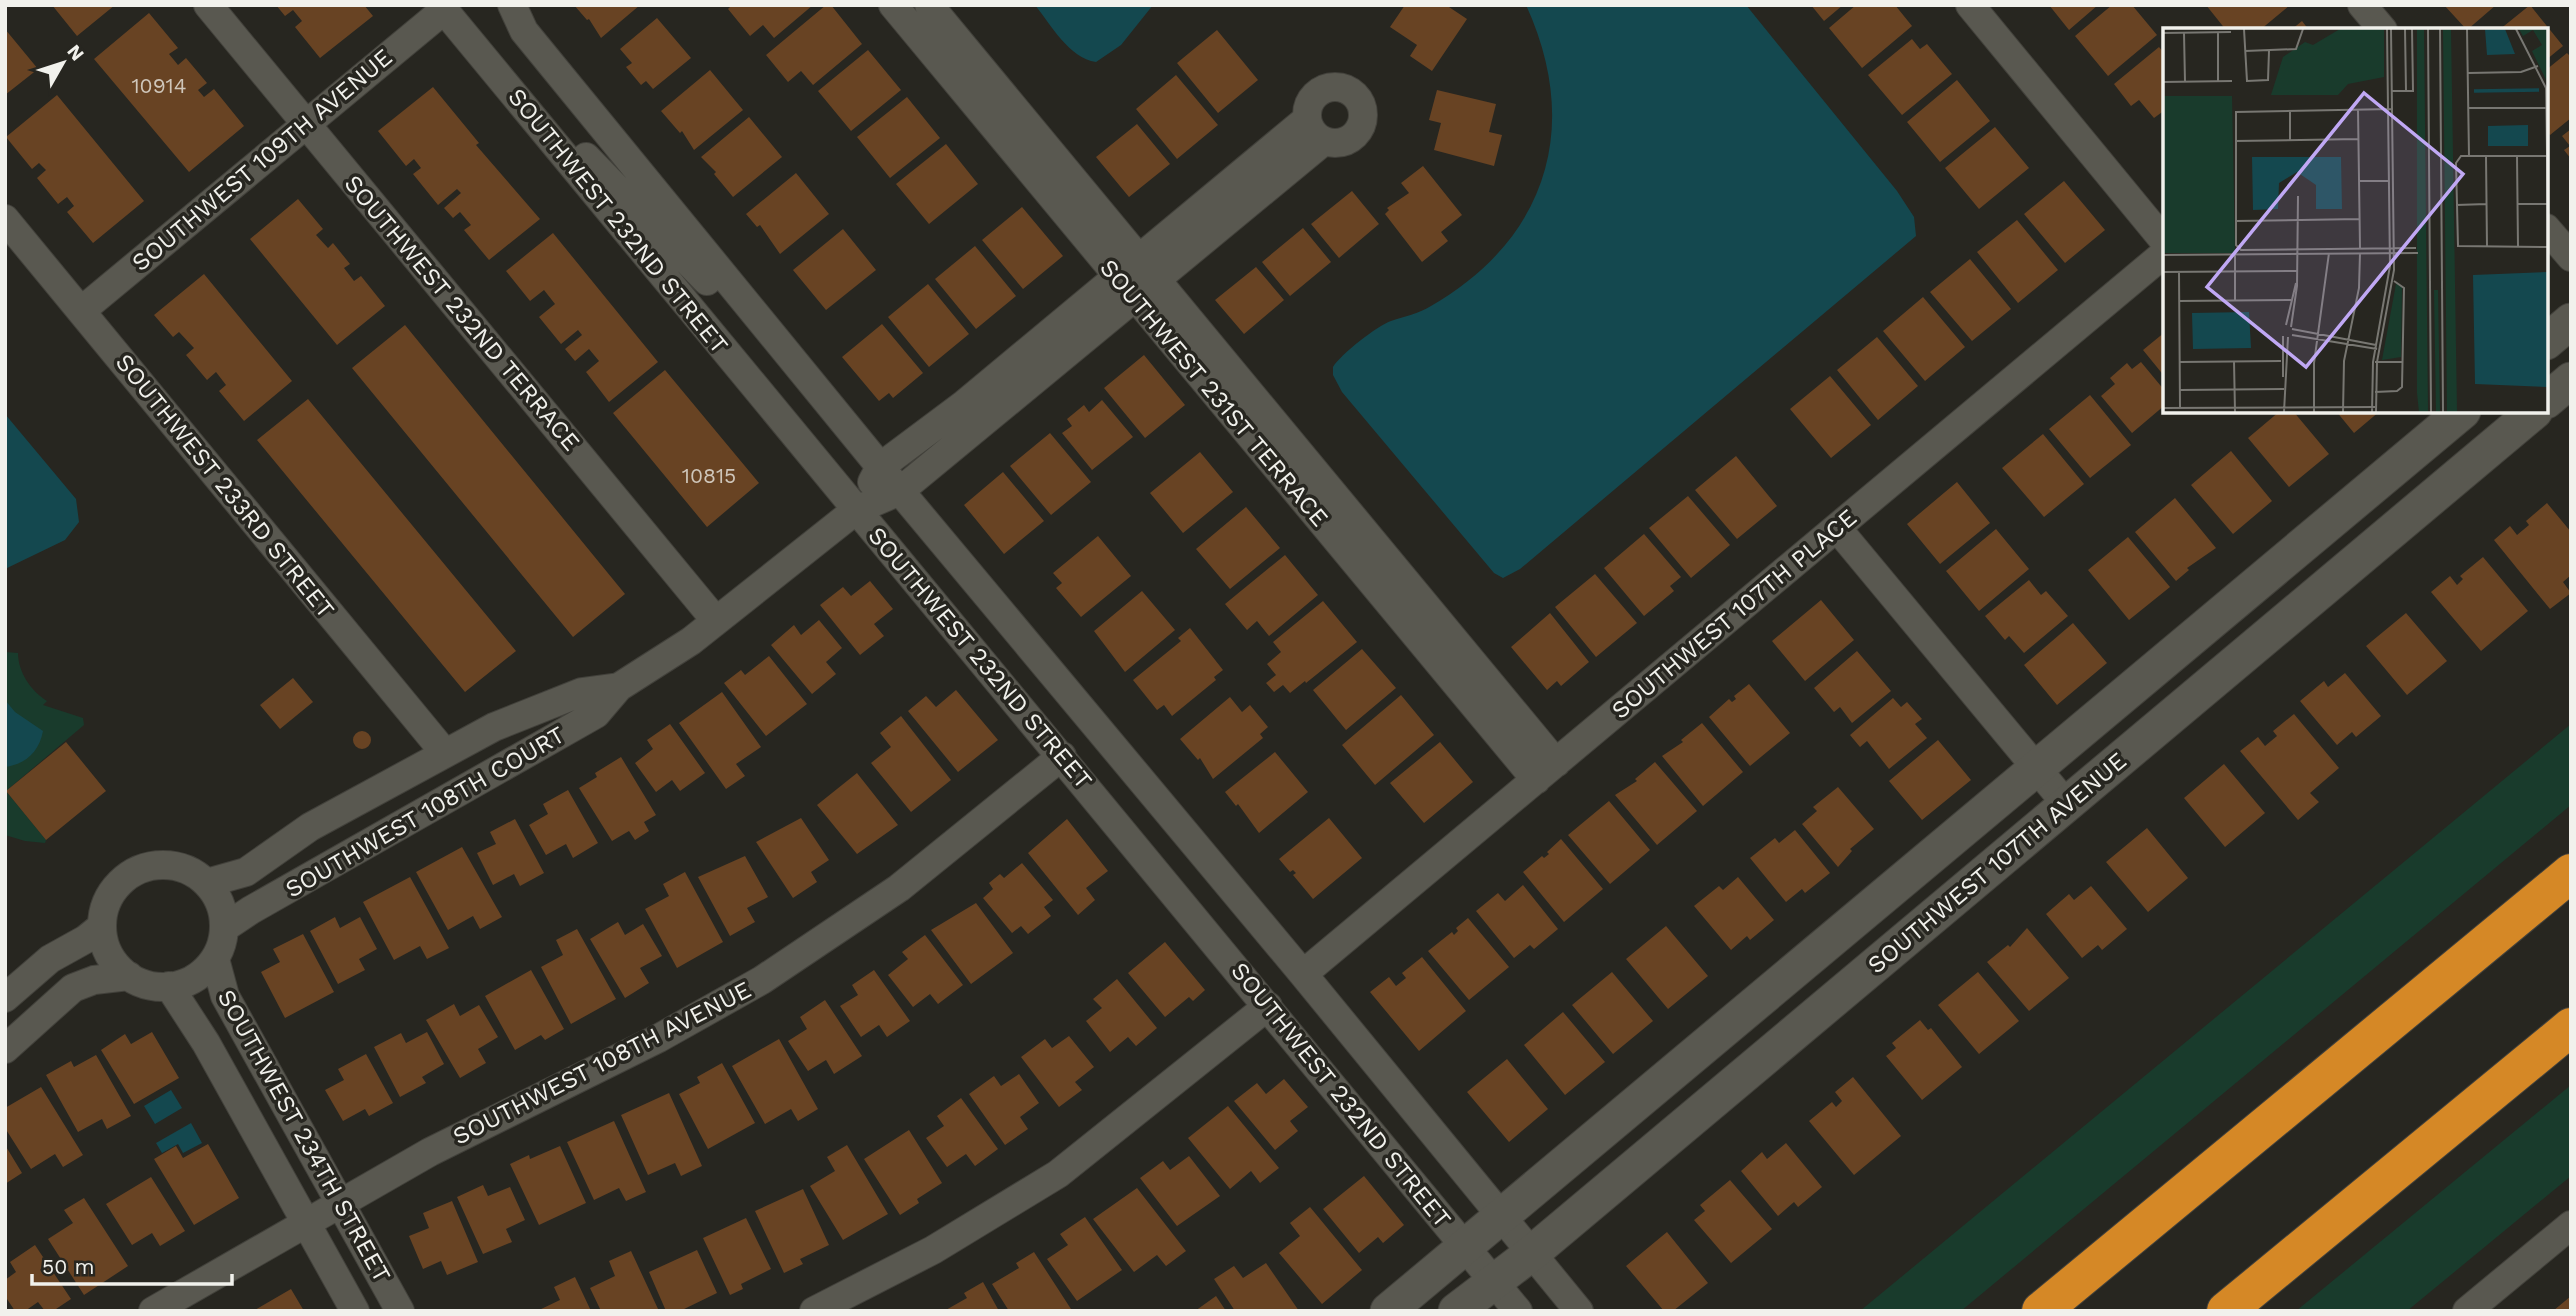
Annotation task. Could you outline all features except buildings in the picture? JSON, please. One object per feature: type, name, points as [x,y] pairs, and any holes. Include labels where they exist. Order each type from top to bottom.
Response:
[{"type":"highway","points":[[2041,1311],[2571,873]]},
{"type":"highway","points":[[2226,1311],[2571,1027]]},
{"type":"street","name":"SOUTHWEST 232ND TERRACE","points":[[208,5],[716,621]]},
{"type":"street","name":"SOUTHWEST 232ND STREET","points":[[512,5],[524,31],[880,467],[1303,974],[1579,1311]]},
{"type":"street","name":"SOUTHWEST 231ST TERRACE","points":[[893,5],[1125,287],[1546,772]]},
{"type":"street","name":"SOUTHWEST 231ST TERRACE","points":[[929,5],[1147,269],[1546,772]]},
{"type":"street","points":[[1970,5],[2163,240]]},
{"type":"street","points":[[2362,5],[2381,28]]},
{"type":"street","name":"SOUTHWEST 109TH AVENUE","points":[[81,311],[442,8]]},
{"type":"street","name":"SOUTHWEST 232ND STREET","points":[[442,8],[1518,1311]]},
{"type":"street","points":[[470,41],[840,418]]},
{"type":"street","points":[[1326,88],[1345,88],[1360,102],[1363,121],[1352,138],[1334,143],[1324,141],[1310,128],[1307,119],[1310,100],[1326,88]]},
{"type":"street","name":"SOUTHWEST 108TH COURT","points":[[1147,269],[1307,119]]},
{"type":"street","name":"SOUTHWEST 108TH COURT","points":[[224,928],[251,910],[596,715],[619,687],[663,661],[856,510],[900,491],[1125,287],[1324,141]]},
{"type":"street","name":"SOUTHWEST 233RD STREET","points":[[5,219],[444,752]]},
{"type":"street","points":[[2548,230],[2571,257]]},
{"type":"street","name":"SOUTHWEST 107TH PLACE","points":[[1303,974],[2163,255]]},
{"type":"street","name":"SOUTHWEST 108TH COURT","points":[[856,510],[880,467],[1125,287]]},
{"type":"street","points":[[2548,340],[2571,321]]},
{"type":"street","points":[[2548,399],[2571,380]]},
{"type":"street","name":"SOUTHWEST 107TH AVENUE","points":[[1388,1311],[2461,413]]},
{"type":"street","name":"SOUTHWEST 107TH AVENUE","points":[[1455,1311],[1532,1253],[2533,413]]},
{"type":"street","points":[[1837,528],[2067,805]]},
{"type":"street","name":"SOUTHWEST 108TH COURT","points":[[207,883],[246,872],[310,827],[444,752],[545,705],[582,692],[619,687]]},
{"type":"street","name":"SOUTHWEST 108TH AVENUE","points":[[153,1311],[477,1127],[659,1038],[807,952],[944,854],[1062,756]]},
{"type":"street","points":[[168,864],[195,874],[207,883],[219,904],[224,928],[215,959],[195,978],[169,986],[155,986],[129,976],[109,954],[102,926],[103,911],[117,886],[140,869],[168,864]]},
{"type":"street","points":[[5,998],[50,959],[86,939],[102,926]]},
{"type":"street","name":"SOUTHWEST 234TH STREET","points":[[215,959],[225,996],[400,1311]]},
{"type":"street","points":[[5,1049],[73,988],[94,980],[129,976]]},
{"type":"street","name":"SOUTHWEST 234TH STREET","points":[[169,986],[192,1019],[355,1311]]},
{"type":"street","points":[[814,1311],[933,1250],[1058,1174],[1268,1006]]},
{"type":"street","points":[[2467,1311],[2571,1225]]},
{"type":"green space","points":[[5,652],[18,653],[20,667],[27,680],[47,701],[43,705],[83,718],[84,725],[6,791],[46,840],[45,843],[5,835]]},
{"type":"green space","points":[[2571,724],[2571,805],[1961,1311],[1860,1311]]},
{"type":"green space","points":[[2571,1085],[2571,1176],[2407,1311],[2296,1311]]},
{"type":"water","points":[[1035,5],[1153,5],[1121,45],[1096,62],[1077,54],[1069,47]]},
{"type":"water","points":[[1526,5],[1746,5],[1897,191],[1914,217],[1916,236],[1520,569],[1503,578],[1494,573],[1342,392],[1333,375],[1333,367],[1351,348],[1377,328],[1426,309],[1471,279],[1503,248],[1527,213],[1543,176],[1551,136],[1551,94],[1543,50]]},
{"type":"water","points":[[5,414],[76,499],[79,522],[65,540],[5,569]]},
{"type":"water","points":[[5,700],[15,712],[43,731],[35,751],[30,756],[5,767]]},
{"type":"water","points":[[171,1090],[182,1108],[155,1124],[144,1106]]},
{"type":"water","points":[[191,1123],[202,1143],[183,1153],[178,1144],[162,1153],[156,1143]]}]
